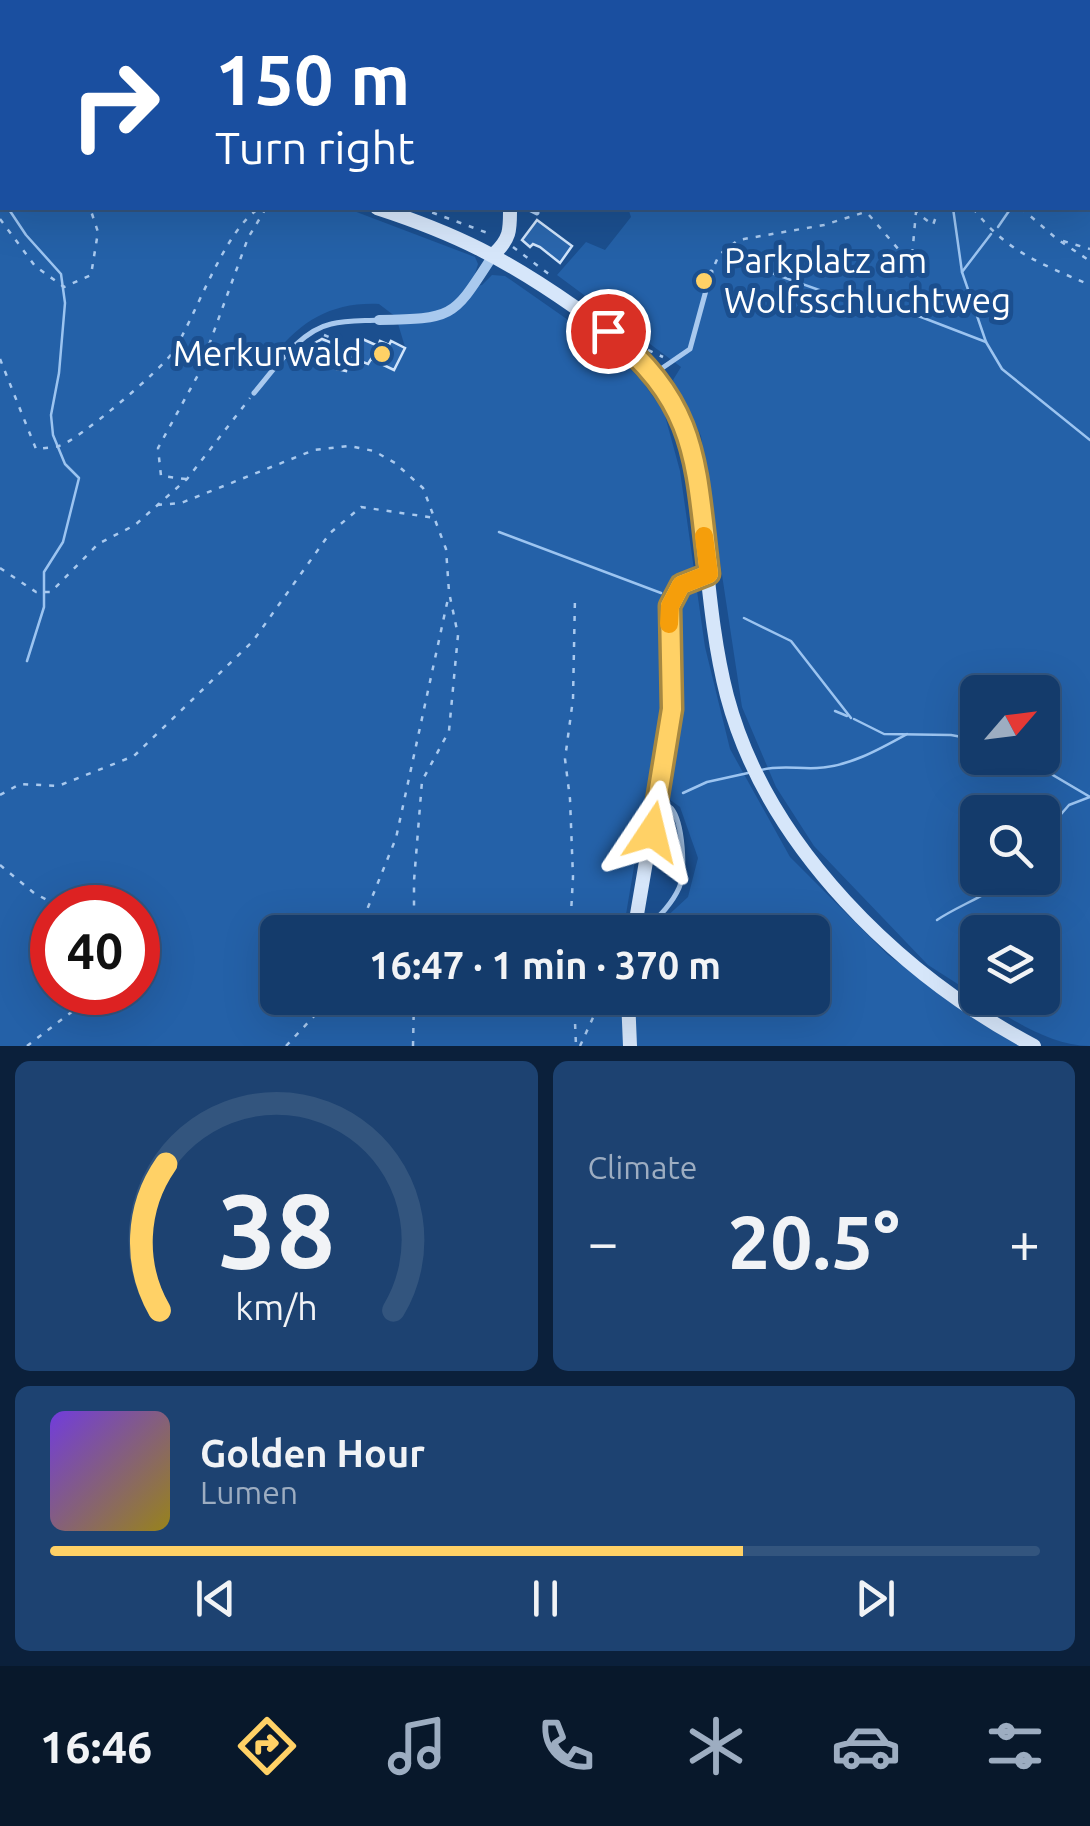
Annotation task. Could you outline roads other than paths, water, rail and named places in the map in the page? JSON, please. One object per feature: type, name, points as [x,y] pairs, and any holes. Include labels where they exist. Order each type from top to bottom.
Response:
[{"type":"main road","points":[[382,210],[451,233],[494,254],[608,331],[654,374],[688,433],[722,674],[743,748],[768,798],[798,845],[854,910],[897,950],[995,1025],[1034,1046]]},
{"type":"main road","points":[[494,254],[511,232],[510,210]]},
{"type":"main road","points":[[494,254],[496,237],[510,210]]},
{"type":"main road","points":[[637,915],[674,686],[670,606],[681,585],[709,574]]},
{"type":"main road","points":[[629,1015],[630,1046]]},
{"type":"street","points":[[379,320],[420,319],[452,311],[467,299],[494,254]]},
{"type":"lane","points":[[532,210],[537,212]]},
{"type":"lane","points":[[654,374],[690,349],[711,272]]},
{"type":"lane","points":[[254,393],[287,355],[319,328],[333,323],[379,320]]},
{"type":"lane","points":[[658,798],[671,807],[684,861],[680,886],[661,915]]},
{"type":"waterway","points":[[9,210],[61,274],[65,303],[51,415],[53,435],[65,464],[79,478],[63,542],[44,572],[44,607],[27,661]]},
{"type":"waterway","points":[[953,210],[962,272],[986,342],[1002,369],[1090,440]]},
{"type":"waterway","points":[[998,227],[1010,210]]},
{"type":"waterway","points":[[962,272],[991,234]]},
{"type":"waterway","points":[[740,262],[839,297],[921,317],[986,342]]},
{"type":"waterway","points":[[499,532],[661,593]]},
{"type":"waterway","points":[[744,618],[791,641],[851,718]]},
{"type":"waterway","points":[[835,711],[847,716]]},
{"type":"waterway","points":[[854,719],[884,734],[960,737]]},
{"type":"waterway","points":[[761,770],[840,764],[907,734]]},
{"type":"waterway","points":[[683,793],[707,782],[748,773]]},
{"type":"waterway","points":[[1053,775],[1090,797]]},
{"type":"waterway","points":[[1060,815],[1069,805],[1090,797]]},
{"type":"waterway","points":[[937,920],[982,895]]},
{"type":"place","name":"Parkplatz am Wolfsschluchtweg","points":[[704,281]]},
{"type":"place","name":"Merkurwald","points":[[382,354]]}]
